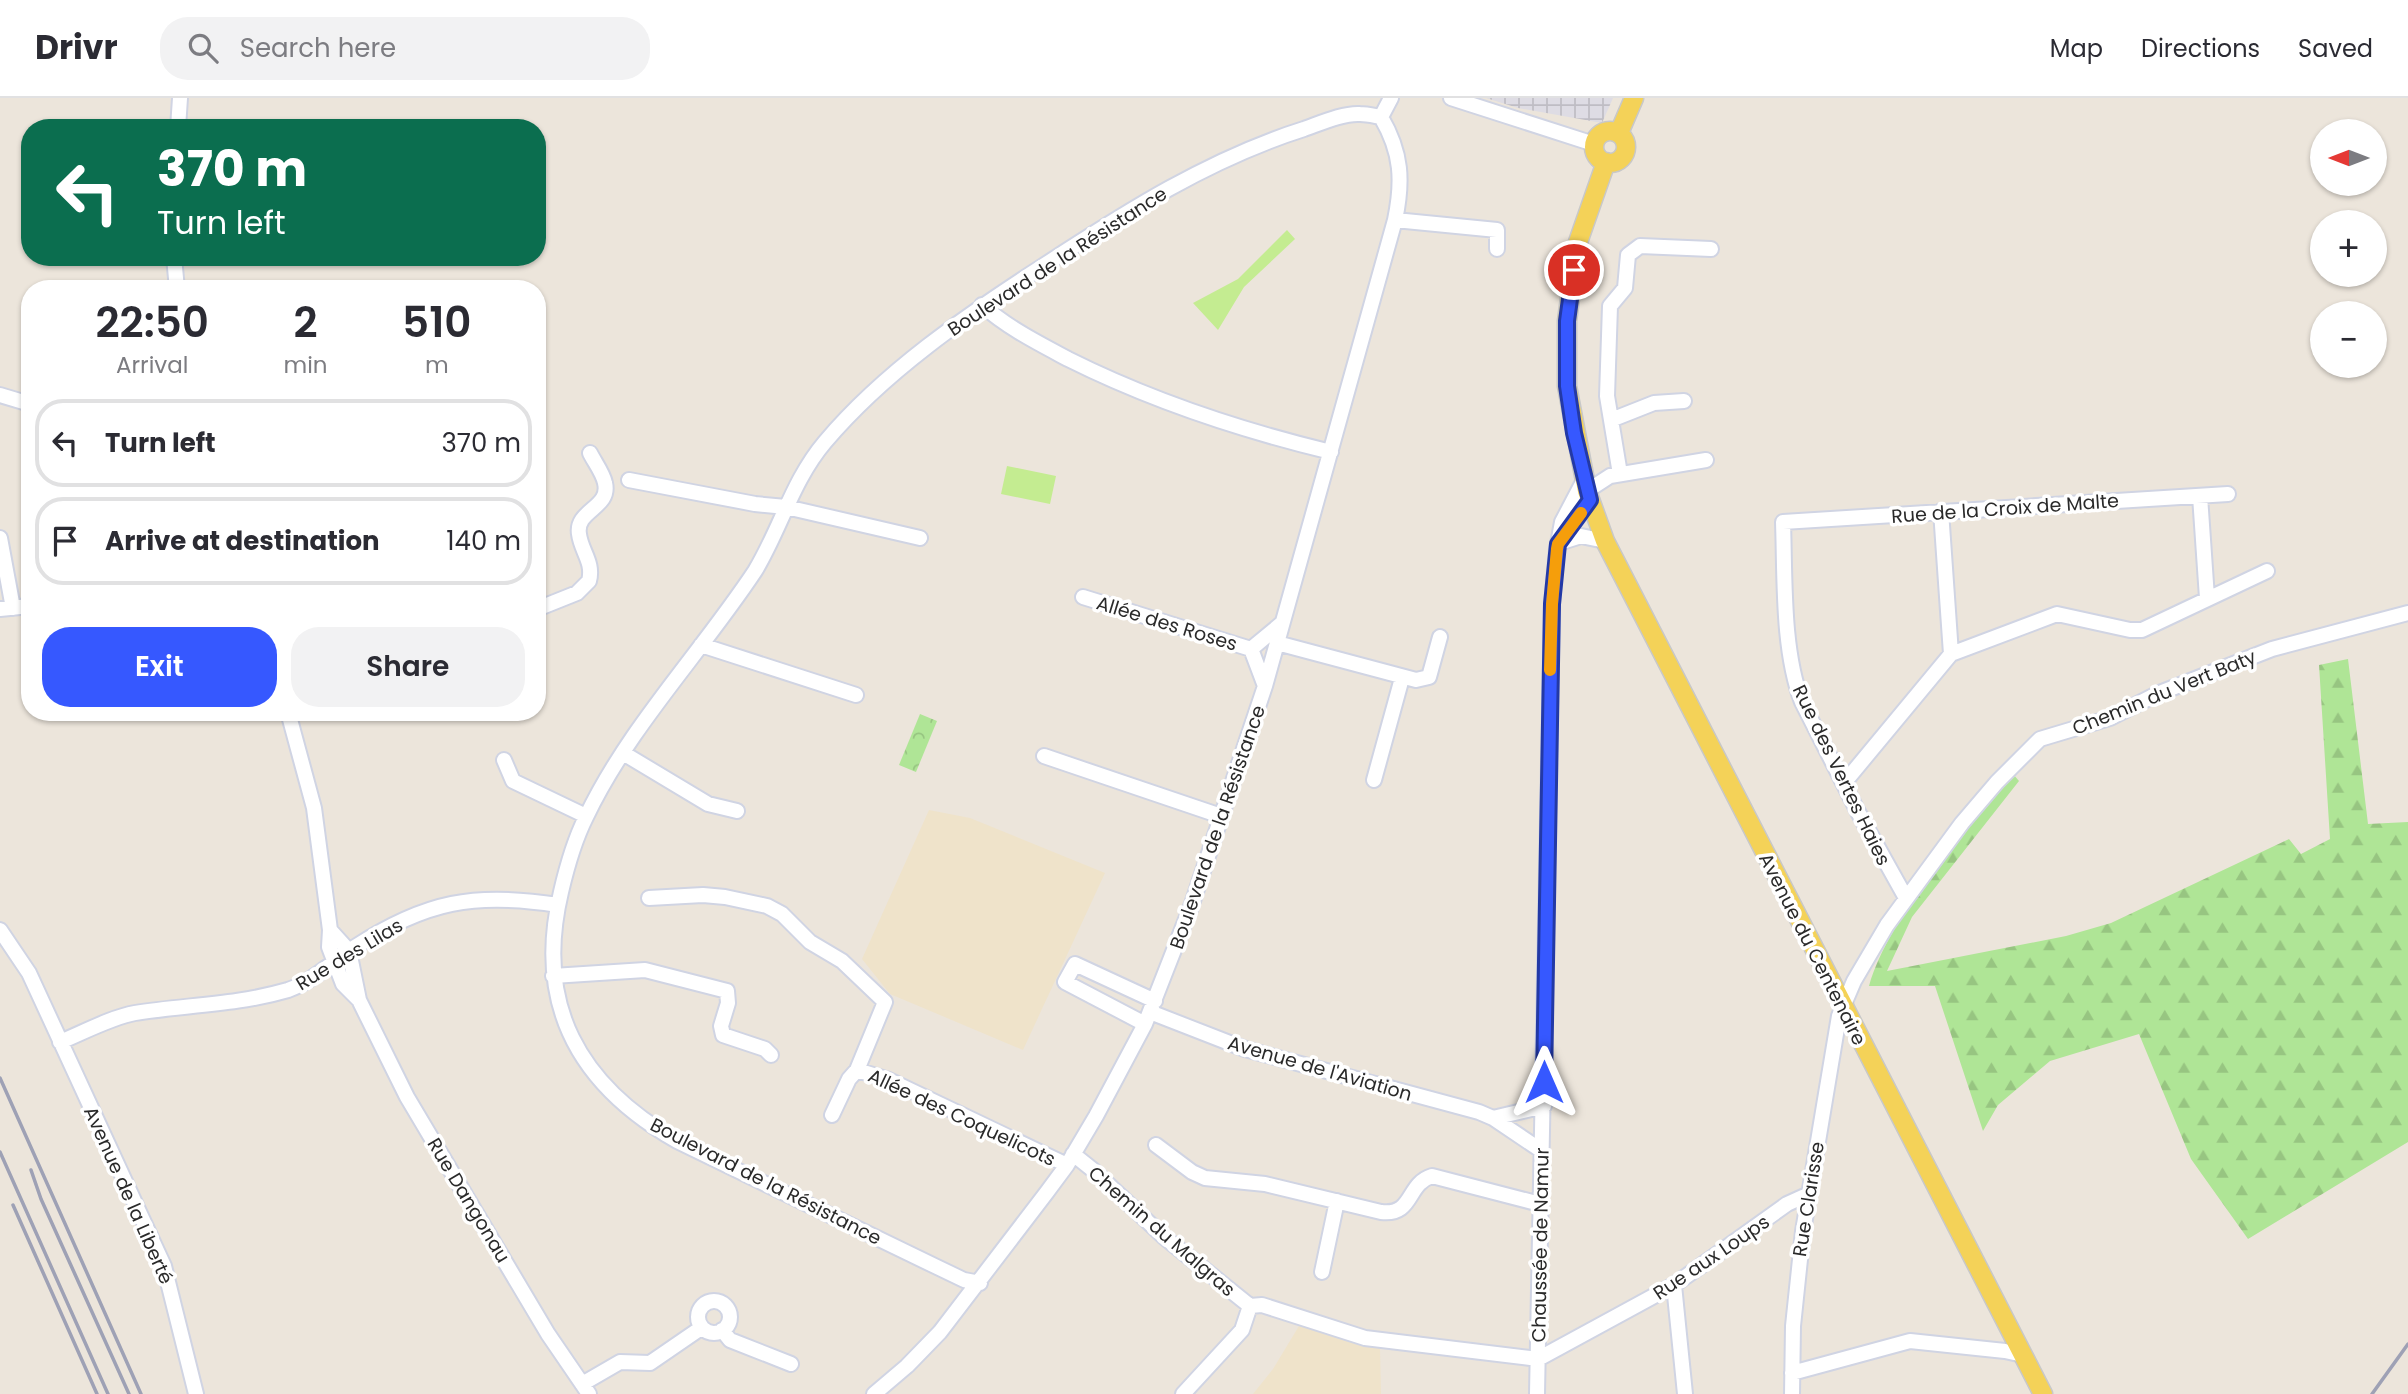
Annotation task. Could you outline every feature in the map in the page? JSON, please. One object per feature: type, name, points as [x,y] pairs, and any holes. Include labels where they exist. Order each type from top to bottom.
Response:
[{"type":"main road","points":[[1619,133],[1634,98]]},
{"type":"main road","points":[[1604,132],[1619,133],[1624,138],[1625,152],[1621,159],[1606,162],[1599,158],[1594,151],[1594,144],[1604,132]]},
{"type":"main road","name":"Avenue du Centenaire","points":[[1606,162],[1577,244],[1567,321],[1567,386],[1587,490],[1605,541],[2043,1394]]},
{"type":"street","points":[[179,119],[180,98]]},
{"type":"street","points":[[1381,117],[1391,98]]},
{"type":"street","points":[[1451,98],[1594,144]]},
{"type":"street","name":"Boulevard de la Résistance","points":[[1359,113],[1381,117],[1391,134],[1400,169],[1400,193],[1395,220],[1265,686],[1171,963],[1150,1012],[1070,1160],[980,1283],[964,1280],[937,1268],[677,1141],[640,1118],[611,1092],[578,1049],[561,1012],[553,976],[552,944],[567,865],[586,816],[623,753],[768,550],[804,468],[841,424],[900,369],[982,305],[1151,198],[1232,155],[1359,113]]},
{"type":"street","points":[[1395,220],[1497,230],[1497,249]]},
{"type":"street","points":[[1620,474],[1606,396],[1610,306],[1625,288],[1628,255],[1640,246],[1711,248]]},
{"type":"street","points":[[982,305],[999,320],[1034,342],[1165,402],[1246,430],[1331,452]]},
{"type":"street","points":[[0,395],[21,401]]},
{"type":"street","points":[[1611,420],[1654,403],[1684,401]]},
{"type":"street","points":[[546,605],[577,593],[589,581],[590,564],[578,533],[580,523],[604,498],[606,486],[590,453]]},
{"type":"street","points":[[1558,544],[1587,490],[1610,475],[1706,460]]},
{"type":"street","points":[[629,480],[755,505],[786,506],[920,538]]},
{"type":"street","name":"Chaussée de Namur","points":[[1537,1394],[1552,610],[1562,522],[1587,490]]},
{"type":"street","name":"Rue de la Croix de Malte","points":[[1783,522],[2228,494]]},
{"type":"street","points":[[2200,496],[2207,598]]},
{"type":"street","points":[[1941,511],[1951,654]]},
{"type":"street","name":"Rue des Vertes Haies","points":[[1783,522],[1790,649],[1795,683],[1802,702],[1882,859],[1906,898]]},
{"type":"street","points":[[1558,544],[1581,536],[1605,541]]},
{"type":"street","points":[[0,538],[6,609]]},
{"type":"street","points":[[1844,783],[1951,654],[2057,614],[2130,630],[2142,630],[2267,571]]},
{"type":"street","name":"Allée des Roses","points":[[1083,597],[1251,649]]},
{"type":"street","name":"Chemin du Vert Baty","points":[[1843,1006],[1854,981],[1906,898],[1980,802],[2040,739],[2110,718],[2157,694],[2272,649],[2408,613]]},
{"type":"street","name":"Allée des Roses","points":[[1251,649],[1282,624]]},
{"type":"street","points":[[1277,643],[1416,680],[1429,677],[1440,637]]},
{"type":"street","points":[[701,645],[856,695]]},
{"type":"street","name":"Allée des Roses","points":[[1251,649],[1265,686]]},
{"type":"street","points":[[1374,780],[1402,678]]},
{"type":"street","points":[[290,721],[314,808],[332,962]]},
{"type":"street","points":[[623,753],[708,804],[737,811]]},
{"type":"street","points":[[1044,756],[1221,816]]},
{"type":"street","points":[[504,760],[513,781],[586,816]]},
{"type":"street","name":"Allée des Coquelicots","points":[[649,898],[703,895],[767,906],[782,914],[810,942],[842,961],[885,1002],[857,1069],[849,1079],[832,1115]]},
{"type":"street","name":"Rue des Lilas","points":[[60,1042],[131,1013],[250,1000],[292,989],[314,977],[349,951],[418,913],[466,901],[517,899],[558,905]]},
{"type":"street","name":"Avenue de la Liberté","points":[[0,930],[29,973],[164,1266],[196,1394]]},
{"type":"street","points":[[330,930],[349,951]]},
{"type":"street","name":"Rue Dangonau","points":[[349,951],[359,1000],[407,1097],[548,1334],[586,1389]]},
{"type":"street","name":"Rue Dangonau","points":[[332,962],[343,984],[359,1000]]},
{"type":"street","points":[[1075,964],[1150,1012],[1065,982],[1075,964]]},
{"type":"street","points":[[553,976],[645,970],[727,991],[721,1026],[723,1035],[765,1049],[771,1055]]},
{"type":"street","name":"Rue Clarisse","points":[[1791,1394],[1796,1282],[1829,1065],[1843,1006]]},
{"type":"street","name":"Avenue de l'Aviation","points":[[1150,1012],[1245,1049],[1479,1112],[1493,1118],[1542,1151]]},
{"type":"street","name":"Allée des Coquelicots","points":[[857,1069],[889,1080],[1070,1160]]},
{"type":"street","points":[[1493,1118],[1544,1106]]},
{"type":"street","points":[[1156,1145],[1192,1172],[1205,1178],[1265,1184],[1392,1213],[1406,1203],[1422,1179],[1432,1176],[1540,1204]]},
{"type":"street","name":"Chemin du Malgras","points":[[1070,1160],[1093,1170],[1164,1237],[1250,1306],[1262,1305],[1375,1340],[1538,1359]]},
{"type":"street","name":"Rue aux Loups","points":[[1538,1359],[1674,1285],[1787,1205],[1809,1194]]},
{"type":"street","points":[[1322,1272],[1337,1201]]},
{"type":"street","points":[[874,1394],[918,1356],[980,1283]]},
{"type":"street","points":[[1674,1285],[1685,1394]]},
{"type":"street","points":[[717,1302],[727,1307],[730,1317],[727,1327],[711,1332],[701,1328],[697,1319],[701,1307],[717,1302]]},
{"type":"street","points":[[1183,1394],[1242,1330],[1250,1306]]},
{"type":"street","points":[[586,1389],[620,1362],[650,1363],[701,1328]]},
{"type":"street","points":[[723,1330],[730,1340],[791,1364]]},
{"type":"street","points":[[1792,1373],[1910,1341],[2009,1351],[2023,1355]]},
{"type":"shaded area","points":[[1486,98],[1613,98],[1602,123],[1518,108]]},
{"type":"shaded area","points":[[929,810],[970,818],[1105,873],[1023,1050],[890,994],[862,959]]},
{"type":"shaded area","points":[[1302,1321],[1380,1348],[1381,1394],[1253,1394],[1273,1369]]},
{"type":"green space","points":[[1287,230],[1295,239],[1244,287],[1218,330],[1193,303],[1238,279]]},
{"type":"green space","points":[[1007,466],[1056,476],[1050,504],[1001,494]]},
{"type":"green space","points":[[2348,659],[2368,824],[2408,822],[2408,1142],[2248,1239],[2191,1159],[2139,1034],[2050,1061],[1998,1105],[1983,1131],[1935,986],[1869,986],[1894,930],[1931,875],[2013,774],[2019,781],[1912,917],[1887,971],[2066,936],[2111,923],[2289,839],[2301,854],[2330,839],[2319,665]]},
{"type":"green space","points":[[920,714],[937,721],[916,772],[899,765]]},
{"type":"railway","points":[[0,1078],[141,1394]]},
{"type":"railway","points":[[0,1152],[108,1394]]},
{"type":"railway","points":[[31,1170],[41,1199],[129,1394]]},
{"type":"railway","points":[[13,1205],[97,1394]]},
{"type":"railway","points":[[2372,1394],[2408,1344]]},
{"type":"slow traffic","points":[[1550,670],[1557,549],[1581,513]]},
{"type":"route","points":[[1544,1082],[1552,604],[1558,544],[1590,500],[1574,433],[1567,386],[1567,321],[1574,270]]}]
